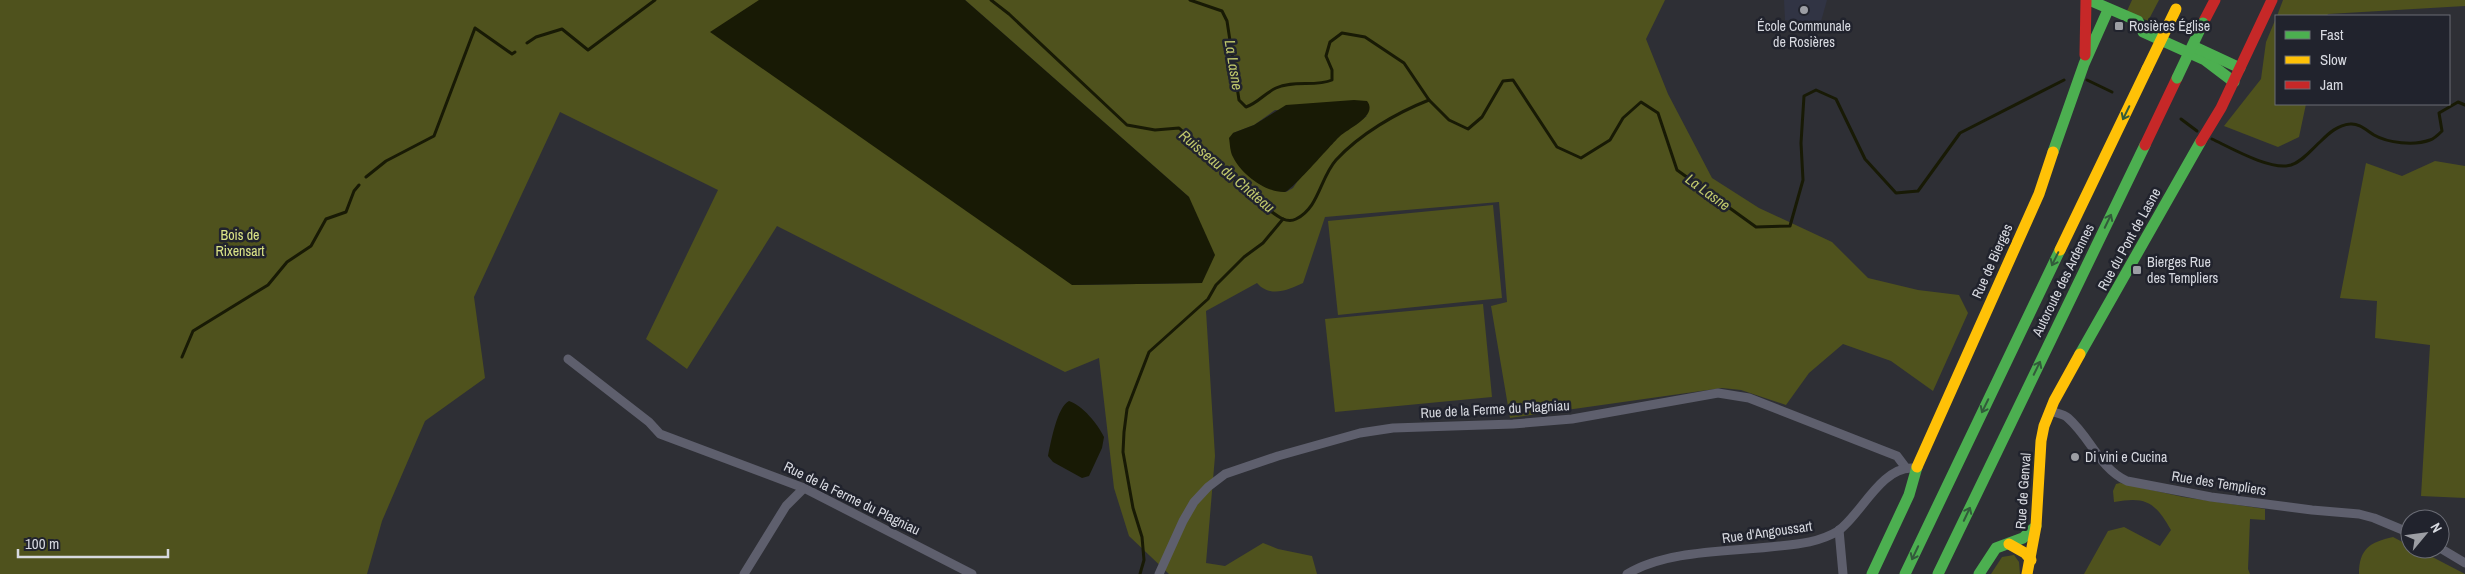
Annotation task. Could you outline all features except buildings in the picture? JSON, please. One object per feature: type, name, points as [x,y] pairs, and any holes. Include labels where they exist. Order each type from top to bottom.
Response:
[{"type":"main road","points":[[2088,0],[2240,68]]},
{"type":"main road","name":"Rue de Bierges","points":[[2084,64],[2088,0]]},
{"type":"main road","name":"Autoroute des Ardennes","points":[[1938,574],[2214,0]]},
{"type":"main road","name":"Rue du Pont de Lasne","points":[[2050,411],[2187,164],[2221,108],[2272,0]]},
{"type":"main road","name":"Autoroute des Ardennes","points":[[1905,574],[2178,5]]},
{"type":"main road","name":"Rue de Bierges","points":[[1872,574],[1909,496],[1911,467],[2039,194],[2084,64],[2108,10]]},
{"type":"main road","points":[[2138,21],[2144,32],[2205,60],[2234,82]]},
{"type":"main road","name":"Rue de Genval","points":[[2028,574],[2036,526],[2041,441],[2050,411]]},
{"type":"main road","points":[[1979,574],[1996,548],[2023,538],[2036,526]]},
{"type":"main road","points":[[2008,544],[2025,553],[2031,560]]},
{"type":"street","name":"Rue de la Ferme du Plagniau","points":[[568,359],[649,422],[660,434],[804,488],[972,574]]},
{"type":"street","name":"Rue de la Ferme du Plagniau","points":[[1159,574],[1183,521],[1194,502],[1208,487],[1225,474],[1344,436],[1392,428],[1513,424],[1572,419],[1718,393],[1749,398],[1897,456],[1911,467]]},
{"type":"street","name":"Rue des Templiers","points":[[2050,411],[2068,418],[2105,466],[2127,481],[2211,497],[2359,514],[2400,529]]},
{"type":"street","name":"Rue d'Angoussart","points":[[1627,574],[1650,563],[1667,559],[1804,543],[1839,530],[1892,475],[1911,467]]},
{"type":"street","points":[[744,574],[786,506],[804,488]]},
{"type":"street","points":[[1839,530],[1843,574]]},
{"type":"street","points":[[2450,554],[2465,563]]},
{"type":"shaded area","points":[[759,0],[965,0],[1189,197],[1215,255],[1202,283],[1072,285],[710,32]]},
{"type":"shaded area","name":"École Communale de Rosières","points":[[1784,0],[1827,0],[1820,25],[1785,20]]},
{"type":"shaded area","points":[[1354,100],[1367,101],[1370,107],[1369,112],[1360,122],[1342,134],[1302,177],[1285,192],[1262,186],[1242,170],[1232,155],[1229,138],[1233,133],[1254,125],[1286,105]]},
{"type":"shaded area","points":[[1069,401],[1079,406],[1089,416],[1098,426],[1104,437],[1102,448],[1089,476],[1082,478],[1053,462],[1048,456],[1058,417]]},
{"type":"green space","name":"Bois de Rixensart","points":[[0,0],[765,0],[978,218],[1073,285],[1202,283],[1189,197],[965,0],[1665,0],[1646,39],[1668,94],[1712,178],[1759,208],[1832,242],[1868,278],[1918,290],[1959,295],[1968,313],[1933,391],[1891,361],[1843,344],[1809,373],[1786,405],[1741,390],[1722,388],[1510,418],[1491,306],[1507,302],[1499,202],[1325,217],[1303,283],[1285,290],[1273,291],[1262,288],[1257,283],[1206,311],[1215,456],[1206,563],[1225,566],[1263,543],[1278,549],[1312,556],[1317,574],[1169,574],[1129,536],[1114,488],[1099,358],[1065,372],[777,226],[687,369],[646,339],[718,190],[560,112],[474,297],[485,378],[425,421],[382,521],[367,574],[0,574]],"holes":[[[1275,110],[1367,116],[1343,132],[1301,176],[1293,188],[1286,192],[1274,190],[1258,183],[1233,133],[1254,125]]]},
{"type":"green space","points":[[2132,0],[2159,0],[2148,21],[2127,11]]},
{"type":"green space","points":[[2283,0],[2465,0],[2465,6],[2328,15],[2277,15]]},
{"type":"green space","points":[[2275,20],[2275,105],[2306,105],[2299,137],[2278,147],[2224,126],[2261,79],[2266,42]]},
{"type":"green space","points":[[2435,161],[2465,166],[2465,498],[2421,496],[2430,345],[2375,338],[2377,301],[2340,298],[2366,163],[2402,176]]},
{"type":"green space","points":[[1493,205],[1502,298],[1338,315],[1328,221]]},
{"type":"green space","points":[[1483,304],[1492,397],[1335,412],[1325,319]]},
{"type":"green space","points":[[2120,483],[2183,497],[2265,509],[2265,520],[2250,519],[2248,569],[2250,574],[2084,574],[2108,531],[2124,527],[2160,546],[2171,530],[2160,513],[2148,503],[2134,500],[2114,502],[2113,491],[2116,484]]},
{"type":"green space","points":[[2393,537],[2400,541],[2400,559],[2436,559],[2465,574],[2359,574],[2361,558],[2367,548],[2378,541]]},
{"type":"green space","points":[[2014,555],[2019,562],[2020,574],[1991,574],[2002,557]]},
{"type":"waterway","points":[[527,43],[536,37],[562,29],[588,50],[655,0]]},
{"type":"waterway","name":"Ruisseau du Château","points":[[991,0],[1009,14],[1127,125],[1155,130],[1179,128],[1268,209],[1285,220],[1296,219],[1310,208],[1331,167],[1356,141],[1391,118],[1429,100]]},
{"type":"waterway","name":"La Lasne","points":[[1190,0],[1222,11],[1227,21],[1239,100],[1246,107],[1276,88],[1290,84],[1319,83],[1332,80],[1332,70],[1326,56],[1330,42],[1342,33],[1365,37],[1404,63],[1429,100],[1449,120],[1468,129],[1482,117],[1503,81],[1513,80],[1557,147],[1581,158],[1610,140],[1623,118],[1641,102],[1658,113],[1677,170],[1756,227],[1790,226],[1803,180],[1801,143],[1804,96],[1816,90],[1836,99],[1865,159],[1896,193],[1918,191],[1960,133],[2064,80]]},
{"type":"waterway","points":[[366,177],[386,161],[434,136],[475,28],[512,54],[515,52]]},
{"type":"waterway","name":"La Lasne","points":[[2087,80],[2112,92]]},
{"type":"waterway","name":"La Lasne","points":[[2212,139],[2262,162],[2273,165],[2291,165],[2303,158],[2331,132],[2350,124],[2362,127],[2380,138],[2394,142],[2416,143],[2430,140],[2442,131],[2439,113],[2458,102],[2465,105]]},
{"type":"waterway","name":"La Lasne","points":[[2181,119],[2197,131]]},
{"type":"waterway","points":[[182,357],[193,331],[268,285],[287,262],[311,246],[326,219],[346,212],[354,191],[359,185]]},
{"type":"waterway","points":[[1140,574],[1144,560],[1142,537],[1133,508],[1123,452],[1127,409],[1149,352],[1208,299],[1216,285],[1244,257],[1263,243],[1283,219]]},
{"type":"traffic: fast","points":[[2089,0],[2138,21],[2143,32],[2205,60],[2234,82]]},
{"type":"traffic: fast","points":[[2053,152],[2084,64],[2108,10]]},
{"type":"traffic: fast","points":[[2177,78],[2203,23]]},
{"type":"traffic: fast","points":[[2197,48],[2240,68]]},
{"type":"traffic: fast","points":[[2080,354],[2201,141]]},
{"type":"traffic: fast","points":[[1938,574],[2145,145]]},
{"type":"traffic: fast","points":[[1905,574],[2060,250]]},
{"type":"traffic: fast","points":[[1872,574],[1909,495],[1917,467]]},
{"type":"traffic: fast","points":[[1979,574],[1996,548],[2023,538],[2036,526]]},
{"type":"traffic: slow","points":[[2147,69],[2176,9]]},
{"type":"traffic: slow","points":[[2060,250],[2147,69]]},
{"type":"traffic: slow","points":[[1917,467],[2039,194],[2053,152]]},
{"type":"traffic: slow","points":[[2027,574],[2036,526],[2041,441],[2044,426],[2054,401],[2080,354]]},
{"type":"traffic: slow","points":[[2009,544],[2025,553],[2031,560]]},
{"type":"traffic: jam","points":[[2085,55],[2086,0]]},
{"type":"traffic: jam","points":[[2203,23],[2215,0]]},
{"type":"traffic: jam","points":[[2201,141],[2221,108],[2272,0]]},
{"type":"traffic: jam","points":[[2145,145],[2177,78]]},
{"type":"place","name":"École Communale de Rosières","points":[[1804,10]]},
{"type":"place","name":"Rosières Église","points":[[2119,26]]},
{"type":"place","name":"Bierges Rue des Templiers","points":[[2137,270]]},
{"type":"place","name":"Di vini e Cucina","points":[[2075,457]]}]
